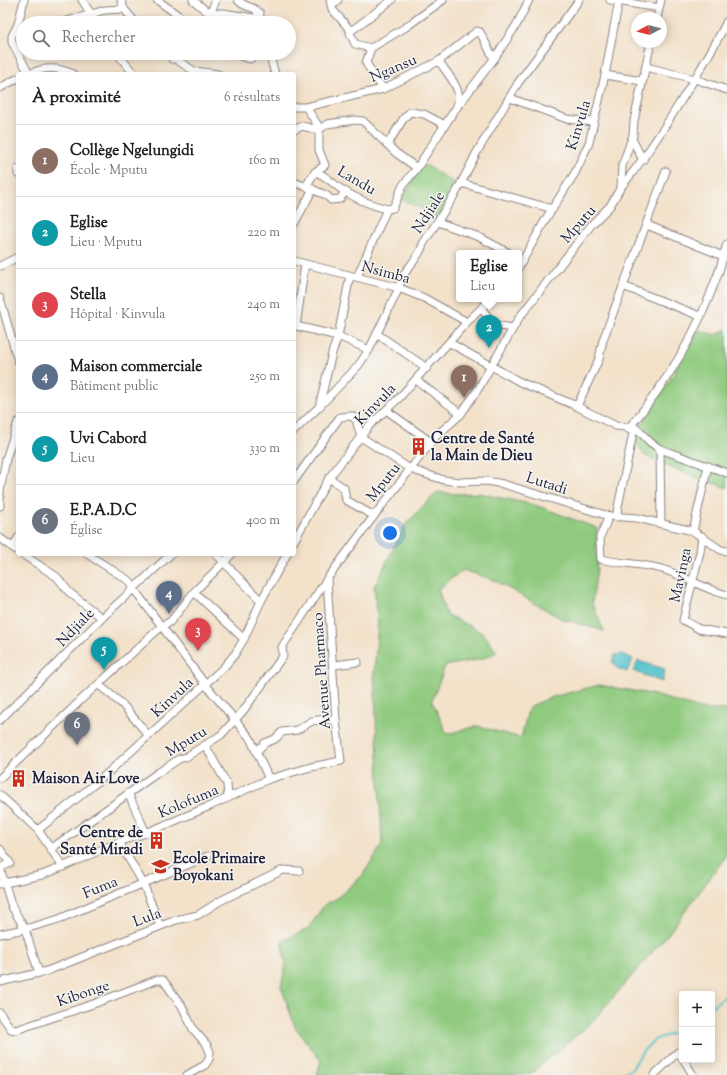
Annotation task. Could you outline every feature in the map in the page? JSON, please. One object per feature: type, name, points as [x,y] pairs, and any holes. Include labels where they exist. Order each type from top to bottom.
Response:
[{"type":"street","points":[[21,16],[24,0]]},
{"type":"street","points":[[82,0],[91,14]]},
{"type":"street","points":[[121,0],[124,9],[130,16]]},
{"type":"street","points":[[157,0],[179,16]]},
{"type":"street","points":[[194,0],[210,14],[223,13],[242,16]]},
{"type":"street","points":[[210,14],[216,0]]},
{"type":"street","points":[[238,0],[243,4],[256,9],[260,14],[258,16]]},
{"type":"street","points":[[330,1],[336,3],[338,0]]},
{"type":"street","points":[[351,31],[392,0]]},
{"type":"street","points":[[383,89],[366,63],[371,48],[406,27],[443,0]]},
{"type":"street","points":[[319,407],[353,277],[387,209],[393,208],[402,188],[417,168],[454,111],[494,59],[517,24],[528,0]]},
{"type":"street","name":"Ndjiale","points":[[296,427],[319,407],[358,366],[369,350],[399,288],[402,277],[421,253],[423,244],[438,222],[477,152],[527,69],[578,0]]},
{"type":"street","points":[[610,0],[660,4]]},
{"type":"street","points":[[330,1],[332,9],[351,31],[350,33],[355,44],[371,48]]},
{"type":"street","name":"Kinvula","points":[[522,259],[575,173],[589,143],[605,75],[619,1]]},
{"type":"street","points":[[84,16],[109,9],[124,9]]},
{"type":"street","points":[[621,187],[643,160],[695,79],[727,21]]},
{"type":"street","points":[[16,30],[12,36],[12,42],[16,50]]},
{"type":"street","name":"Ngansu","points":[[296,107],[306,107],[383,89],[439,61],[472,34],[480,32],[494,59]]},
{"type":"street","name":"Mputu","points":[[52,848],[156,774],[221,735],[235,721],[282,658],[282,647],[327,579],[431,442],[461,414],[478,389],[490,365],[513,328],[592,224],[606,212],[621,187],[622,166],[632,139],[642,81],[650,48]]},
{"type":"street","points":[[21,60],[27,72]]},
{"type":"street","points":[[123,60],[132,72]]},
{"type":"street","points":[[174,60],[198,72]]},
{"type":"street","points":[[271,60],[274,72]]},
{"type":"street","points":[[439,61],[459,92],[458,102],[454,111]]},
{"type":"street","points":[[646,66],[695,79],[727,90]]},
{"type":"street","points":[[31,72],[51,68],[66,72]]},
{"type":"street","points":[[605,75],[642,81]]},
{"type":"street","points":[[0,88],[16,79]]},
{"type":"street","points":[[510,98],[567,119],[594,122]]},
{"type":"street","points":[[296,219],[316,172],[325,165],[319,150],[319,130],[306,107]]},
{"type":"street","points":[[387,145],[404,118],[410,112],[424,114],[445,125]]},
{"type":"street","points":[[319,130],[327,124],[359,120],[367,124],[387,145],[417,168]]},
{"type":"street","points":[[296,129],[302,126],[319,130]]},
{"type":"street","points":[[632,139],[643,160]]},
{"type":"street","points":[[574,405],[578,404],[599,359],[603,340],[666,171]]},
{"type":"street","name":"Landu","points":[[316,172],[322,173],[345,192],[360,201],[387,209]]},
{"type":"street","points":[[296,183],[310,187],[334,201],[340,199],[345,192]]},
{"type":"street","points":[[461,183],[553,209]]},
{"type":"street","points":[[438,222],[479,237],[503,250]]},
{"type":"street","points":[[647,225],[723,256]]},
{"type":"street","points":[[727,244],[717,279],[671,372],[631,428],[612,516],[600,536],[601,559],[661,568],[692,580],[705,589],[727,595]]},
{"type":"street","points":[[0,266],[16,258]]},
{"type":"street","name":"Nsimba","points":[[296,262],[399,288],[419,296],[467,322]]},
{"type":"street","points":[[296,320],[306,264]]},
{"type":"street","points":[[623,286],[700,316]]},
{"type":"street","points":[[0,298],[16,354]]},
{"type":"street","name":"Kinvula","points":[[296,537],[329,478],[369,426],[416,380],[467,322],[488,302]]},
{"type":"street","points":[[482,309],[494,325],[513,328]]},
{"type":"street","points":[[296,326],[338,336],[369,350]]},
{"type":"street","points":[[377,334],[427,368]]},
{"type":"street","points":[[450,343],[520,382],[574,405],[616,426],[631,428],[660,449],[727,473]]},
{"type":"street","points":[[416,380],[461,414]]},
{"type":"street","points":[[386,410],[431,442]]},
{"type":"street","points":[[296,478],[341,416],[354,417],[361,437]]},
{"type":"street","points":[[0,506],[6,459],[16,428]]},
{"type":"street","name":"Lutadi","points":[[361,437],[410,469],[444,480],[460,482],[487,480],[523,488],[542,497],[612,516],[636,518],[693,531],[721,550],[727,551]]},
{"type":"street","points":[[660,449],[661,524]]},
{"type":"street","points":[[693,531],[708,466]]},
{"type":"street","points":[[329,478],[344,488],[346,500],[374,516]]},
{"type":"street","points":[[0,538],[15,550]]},
{"type":"street","name":"Mavinga","points":[[704,538],[692,580],[684,620],[699,629],[727,634]]},
{"type":"street","points":[[25,556],[57,577],[69,592],[102,618]]},
{"type":"street","points":[[98,556],[131,582],[133,588],[163,625],[205,684],[250,738],[269,779]]},
{"type":"street","name":"Ndjiale","points":[[0,720],[102,618],[169,556]]},
{"type":"street","points":[[218,556],[261,601]]},
{"type":"street","points":[[0,778],[82,699],[163,625],[170,622],[194,592],[230,556]]},
{"type":"street","name":"Kinvula","points":[[38,830],[149,736],[224,667],[236,654],[261,601],[286,556]]},
{"type":"street","name":"Avenue Pharmaco","points":[[327,579],[334,665],[336,721],[341,761]]},
{"type":"street","points":[[194,592],[244,639]]},
{"type":"street","points":[[334,665],[358,662]]},
{"type":"street","points":[[99,685],[125,706],[149,736]]},
{"type":"street","points":[[257,751],[265,743],[275,739],[282,732],[297,730],[312,721],[326,719],[336,721]]},
{"type":"street","points":[[205,745],[226,784],[228,798]]},
{"type":"street","name":"Kolofuma","points":[[2,883],[42,875],[63,867],[228,798],[269,779],[311,766],[341,761]]},
{"type":"street","points":[[128,793],[146,833]]},
{"type":"street","points":[[0,795],[38,830],[52,848],[63,867]]},
{"type":"street","points":[[120,842],[143,883],[160,926]]},
{"type":"street","points":[[0,849],[10,863],[0,868],[2,883],[12,907],[25,929],[39,973]]},
{"type":"street","name":"Fuma","points":[[0,934],[25,929],[59,919],[208,856]]},
{"type":"street","name":"Lula","points":[[0,982],[39,973],[176,920],[198,915],[220,901],[283,870],[299,871]]},
{"type":"street","name":"Kibonge","points":[[0,1013],[11,1029],[16,1030],[156,980],[163,980],[182,1006],[193,1029],[210,1052],[209,1059],[205,1064],[187,1075]]},
{"type":"street","points":[[654,1075],[678,1052],[679,1053]]},
{"type":"street","points":[[686,1063],[693,1075]]},
{"type":"green space","points":[[426,165],[457,185],[437,220],[434,214],[402,200],[418,171]]},
{"type":"green space","points":[[694,329],[716,335],[727,329],[727,488],[669,467],[644,455],[635,440],[641,426],[674,373]]},
{"type":"green space","points":[[437,492],[455,494],[478,493],[535,505],[597,528],[597,569],[592,603],[604,631],[562,619],[494,580],[463,570],[438,589],[446,614],[483,633],[497,652],[482,659],[445,666],[432,701],[447,734],[477,726],[521,738],[529,707],[549,698],[599,685],[651,694],[700,709],[727,710],[727,855],[669,933],[590,1024],[529,1075],[317,1075],[321,1061],[295,1027],[281,986],[286,964],[281,942],[309,928],[324,905],[336,899],[362,876],[382,845],[374,674],[378,622],[374,587],[405,525]]},
{"type":"water","points":[[622,654],[633,659],[627,672],[617,668],[612,661],[615,655]]},
{"type":"water","points":[[638,661],[665,669],[662,682],[633,671]]},
{"type":"waterway","points":[[715,1004],[727,995]]},
{"type":"waterway","points":[[618,1075],[632,1069],[642,1052],[654,1040],[679,1031]]},
{"type":"place","name":"Eglise","points":[[489,348]]},
{"type":"place","name":"Collège Ngelungidi","points":[[464,398]]},
{"type":"place","name":"Centre de Santé la Main de Dieu","points":[[418,447]]},
{"type":"place","name":"Maison commerciale","points":[[169,614]]},
{"type":"place","name":"Stella","points":[[198,651]]},
{"type":"place","name":"Uvi Cabord","points":[[104,670]]},
{"type":"place","name":"E.P.A.D.C","points":[[77,745]]},
{"type":"place","name":"Maison Air Love","points":[[19,778]]},
{"type":"place","name":"Centre de Santé Miradi","points":[[156,841]]},
{"type":"place","name":"Ecole Primaire Boyokani","points":[[160,867]]}]
